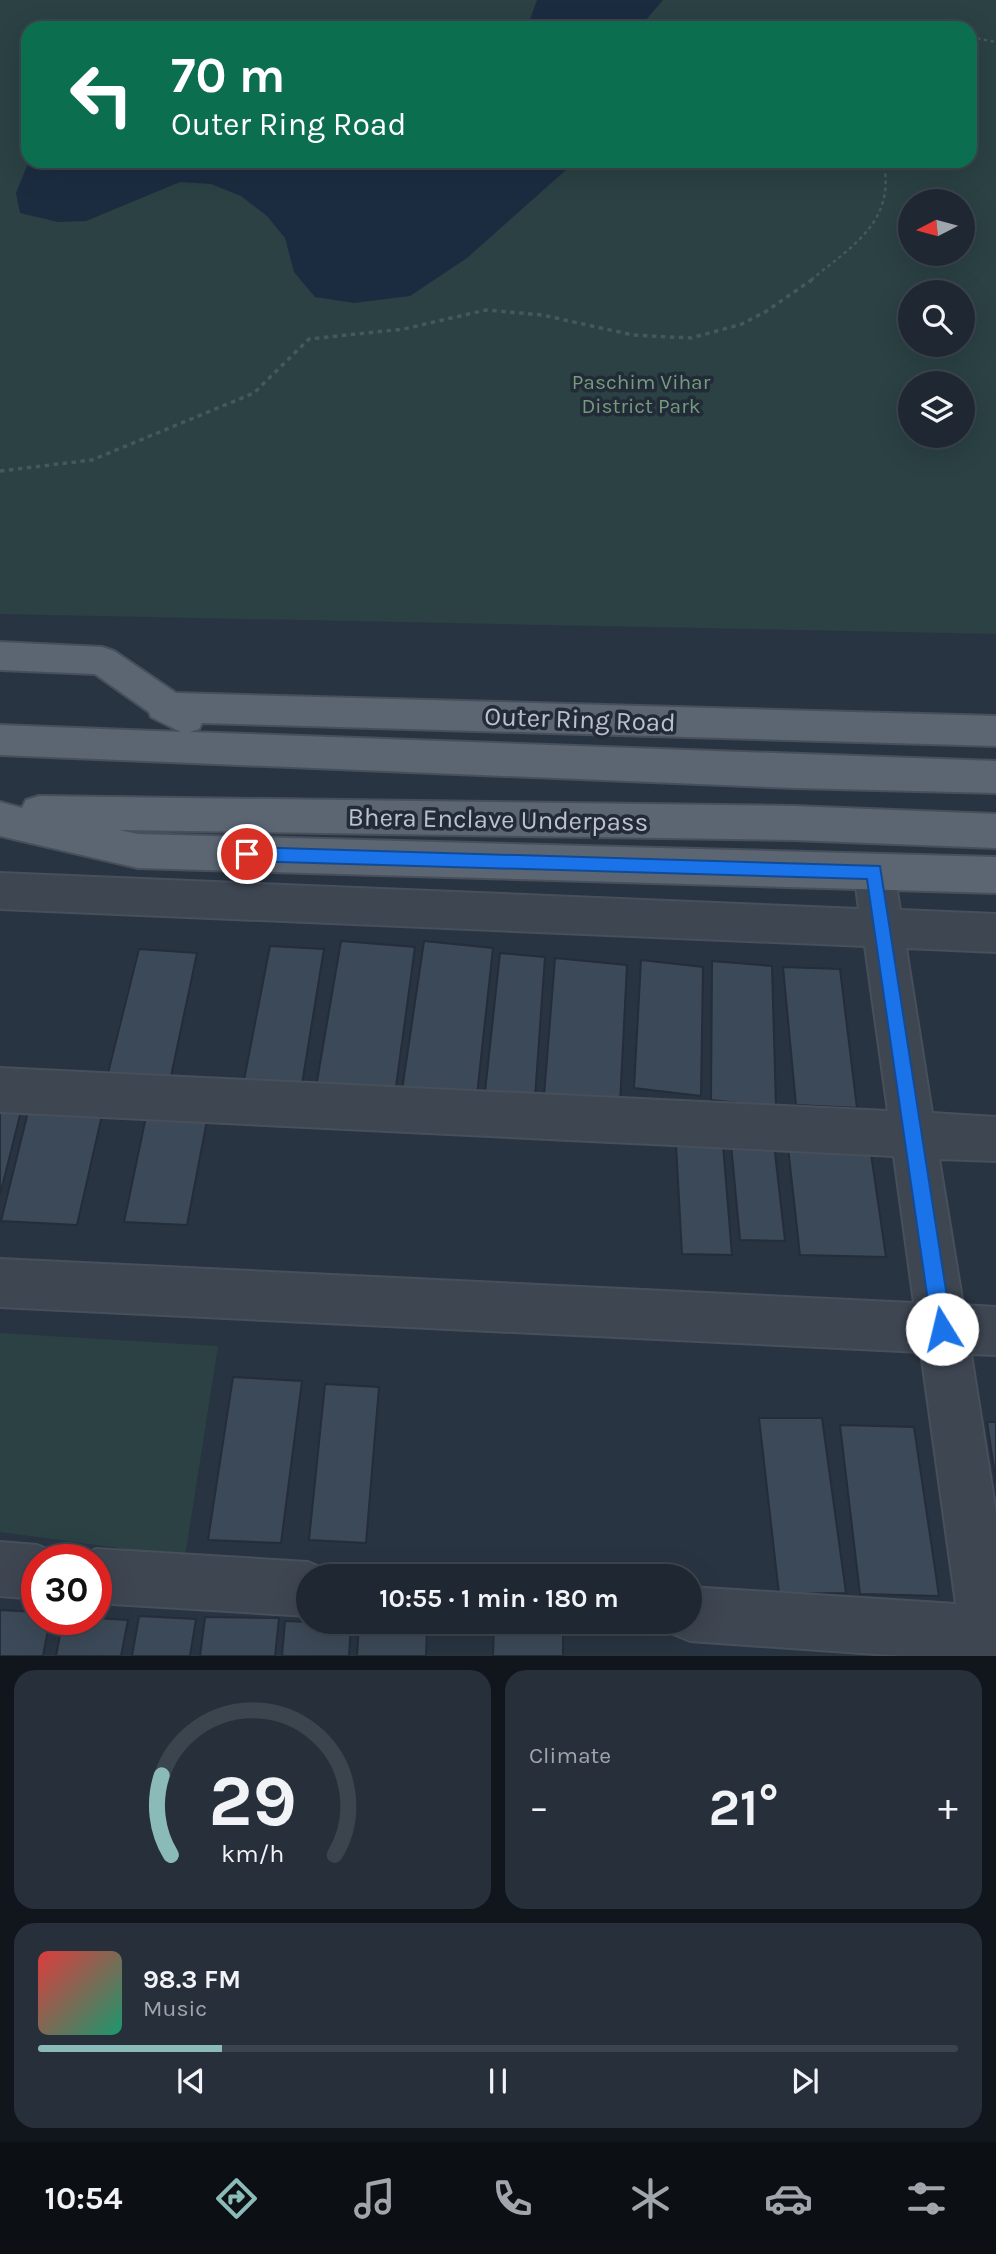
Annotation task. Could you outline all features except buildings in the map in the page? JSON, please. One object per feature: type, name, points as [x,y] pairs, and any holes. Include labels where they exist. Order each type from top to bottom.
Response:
[{"type":"main road","points":[[0,656],[102,660],[164,707],[234,748]]},
{"type":"main road","name":"Outer Ring Road","points":[[164,707],[996,731]]},
{"type":"main road","points":[[0,740],[795,772],[996,777]]},
{"type":"main road","name":"Bhera Enclave Underpass","points":[[0,812],[793,823],[996,831]]},
{"type":"main road","points":[[0,819],[138,851],[996,875]]},
{"type":"street","points":[[702,1615],[991,1641],[913,1136],[885,929],[874,872]]},
{"type":"street","points":[[0,891],[996,933]]},
{"type":"street","points":[[0,1090],[996,1139]]},
{"type":"street","points":[[0,1283],[996,1331]]},
{"type":"street","points":[[0,1569],[21,1571]]},
{"type":"street","points":[[112,1577],[296,1588]]},
{"type":"path","points":[[977,38],[996,42]]},
{"type":"path","points":[[0,471],[92,460],[254,393],[309,338],[381,332],[435,323],[484,310],[552,316],[636,336],[685,340],[743,326],[778,307],[855,243],[883,208],[888,181],[885,168]]},
{"type":"green space","name":"Paschim Vihar District Park","points":[[0,0],[996,0],[996,634],[0,614]]},
{"type":"green space","points":[[0,1333],[218,1346],[185,1557],[112,1547],[112,1544],[89,1544],[0,1532]]},
{"type":"water","points":[[537,0],[663,0],[645,21],[530,21]]},
{"type":"water","points":[[408,19],[412,21],[354,21]]},
{"type":"water","points":[[26,168],[568,168],[467,258],[410,296],[354,303],[315,297],[294,272],[285,238],[267,216],[241,196],[211,184],[180,182],[86,221],[58,222],[20,213],[16,193]]},
{"type":"route","points":[[247,854],[874,872],[885,929],[942,1329]]}]
